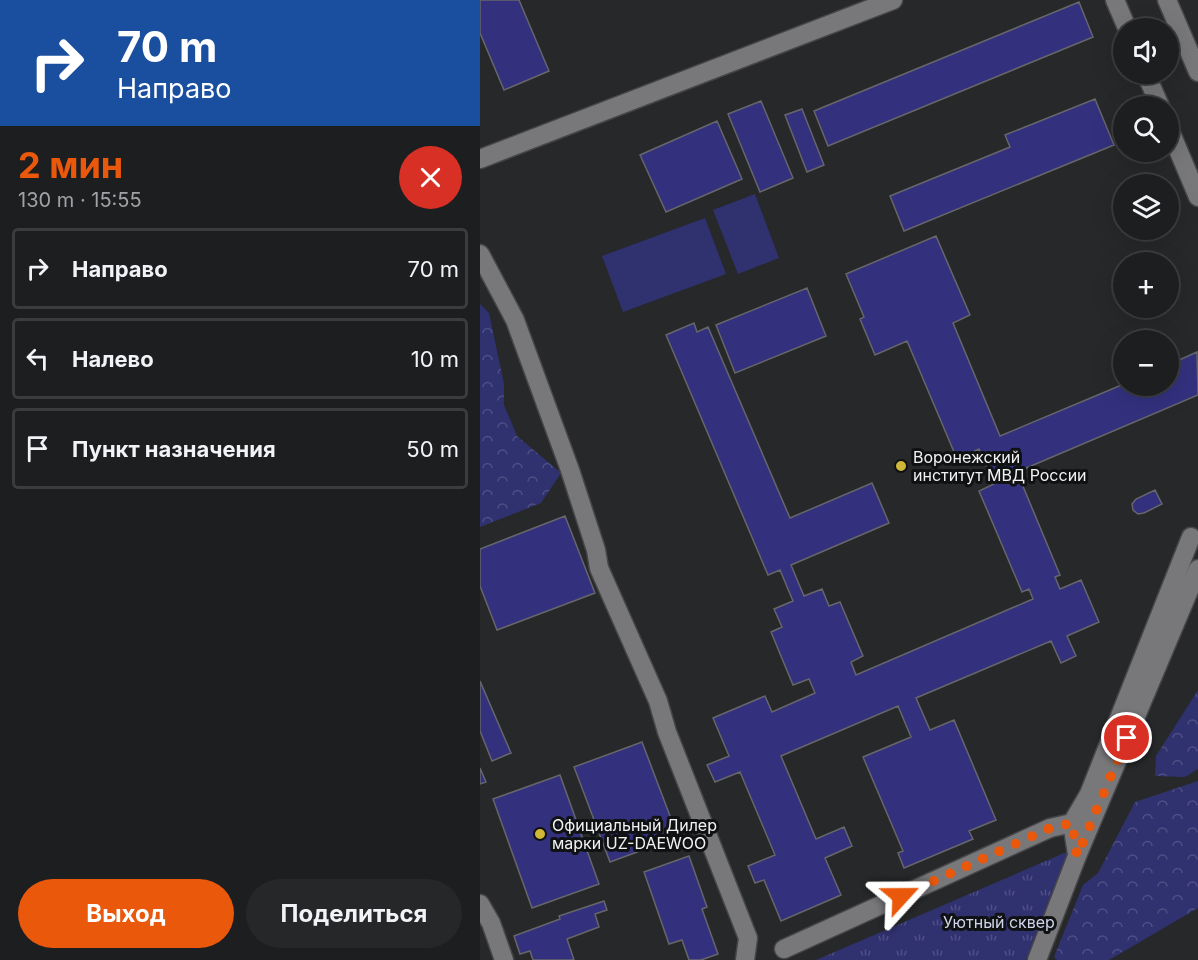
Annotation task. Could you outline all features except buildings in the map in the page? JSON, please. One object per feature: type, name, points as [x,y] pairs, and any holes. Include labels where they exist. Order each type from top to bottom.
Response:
[{"type":"street","points":[[480,159],[892,0]]},
{"type":"street","points":[[1115,0],[1123,18]]},
{"type":"street","points":[[1167,0],[1198,72]]},
{"type":"street","points":[[1179,152],[1198,197]]},
{"type":"street","points":[[480,254],[515,320],[570,470],[596,550],[598,568],[658,701],[667,732],[748,938],[745,960]]},
{"type":"street","points":[[1077,856],[1072,823],[1089,794],[1191,537]]},
{"type":"street","points":[[1037,960],[1077,856],[1198,569]]},
{"type":"street","points":[[784,949],[1050,828],[1072,823]]},
{"type":"street","points":[[480,904],[491,923],[504,960]]},
{"type":"green space","points":[[755,194],[779,258],[738,274],[713,210]]},
{"type":"green space","points":[[705,218],[726,274],[623,312],[602,256]]},
{"type":"green space","points":[[480,304],[489,313],[504,384],[504,405],[517,436],[561,473],[541,503],[480,527]]},
{"type":"green space","points":[[1198,690],[1198,769],[1185,777],[1155,776],[1156,756]]},
{"type":"green space","points":[[1198,781],[1198,908],[1109,960],[1057,960],[1054,957],[1083,885],[1098,873],[1135,802]]},
{"type":"green space","name":"Уютный сквер","points":[[1069,851],[1026,960],[816,960]]},
{"type":"place","name":"Воронежский институт МВД России","points":[[901,466]]},
{"type":"place","name":"Официальный Дилер марки UZ-DAEWOO","points":[[540,834]]},
{"type":"route","points":[[901,896],[1050,828],[1072,823],[1077,856],[1127,738]]}]
